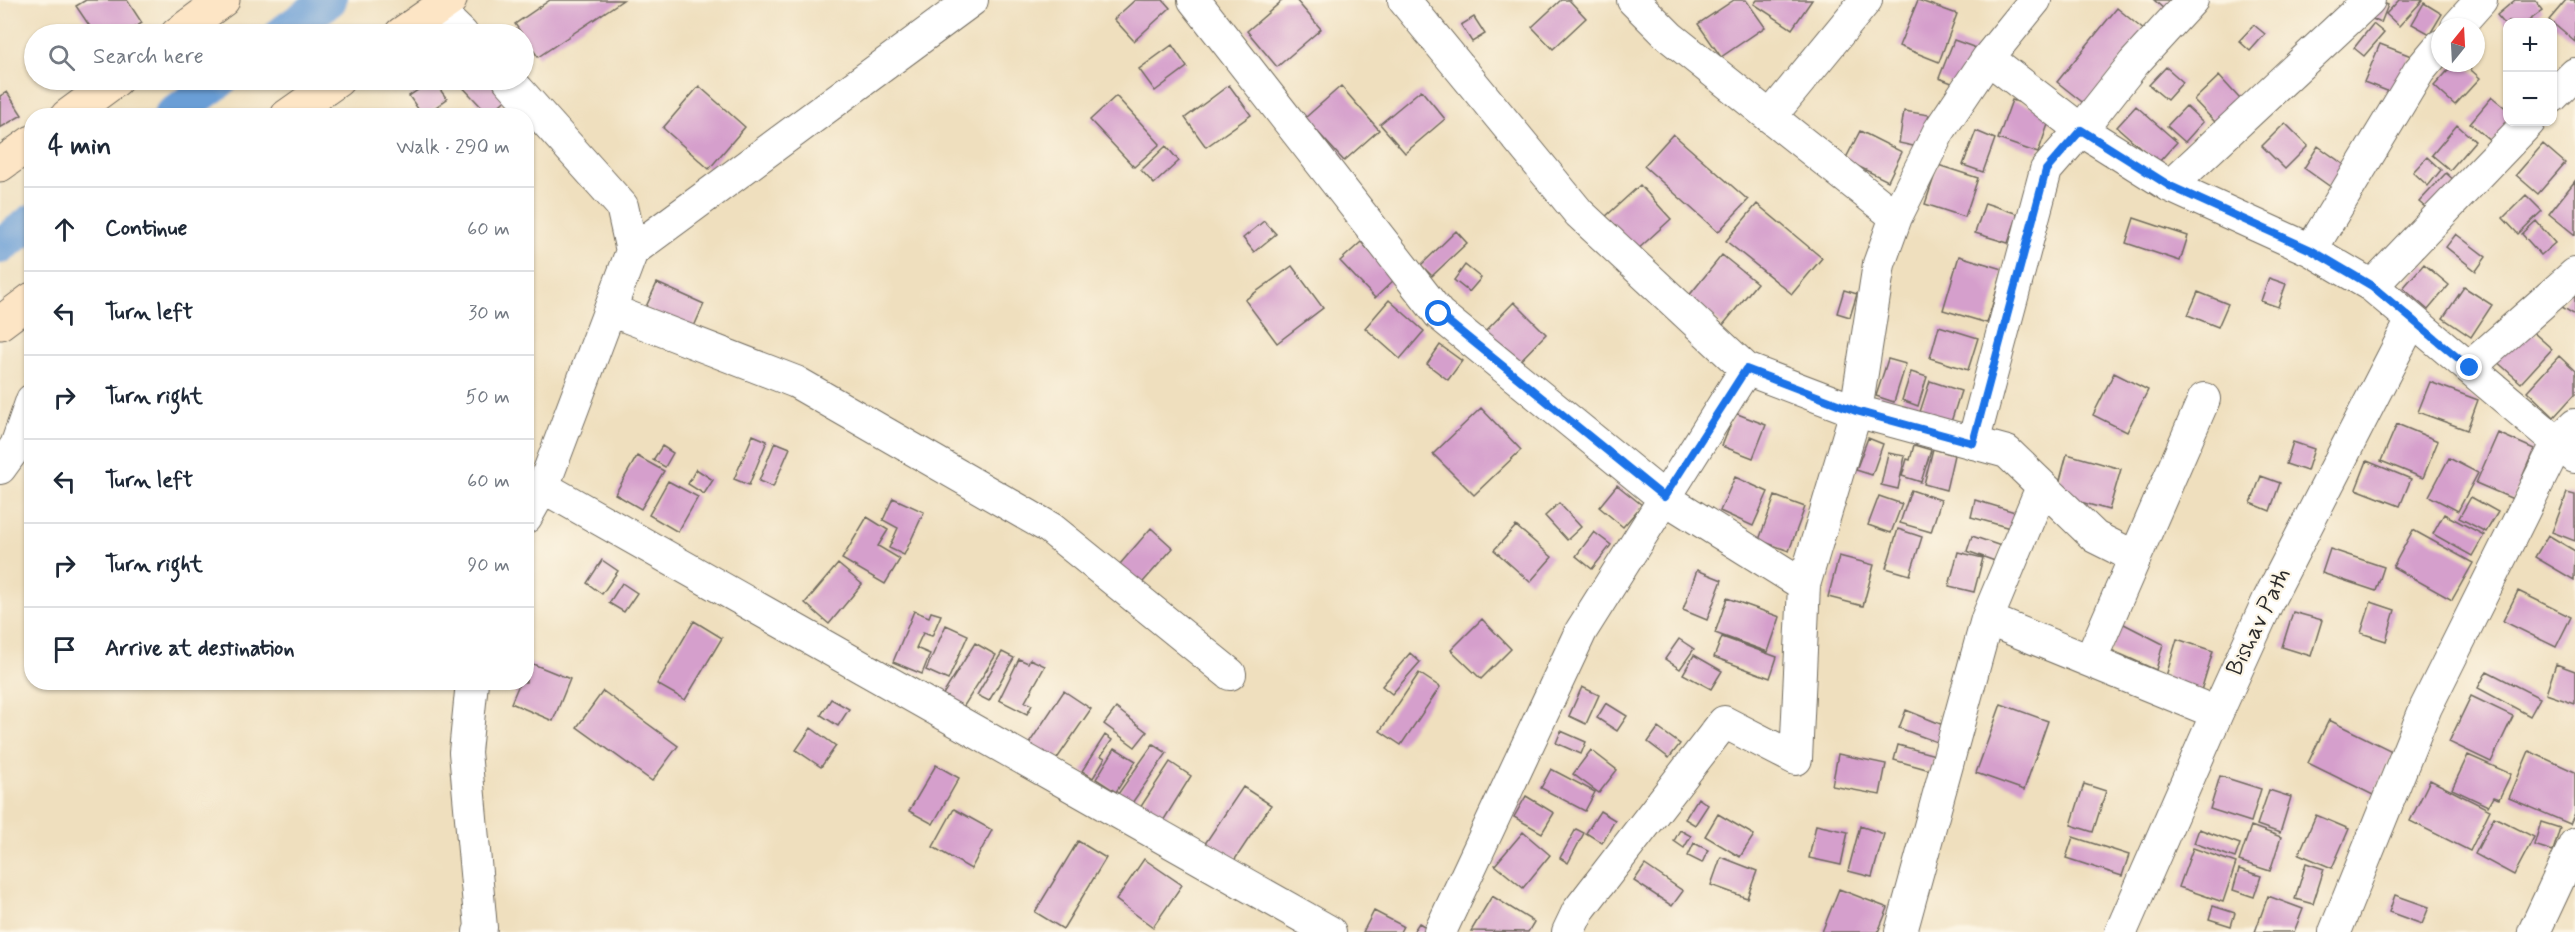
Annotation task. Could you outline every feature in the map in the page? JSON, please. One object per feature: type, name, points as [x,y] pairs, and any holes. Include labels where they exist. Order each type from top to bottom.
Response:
[{"type":"main road","points":[[191,24],[223,0]]},
{"type":"main road","points":[[415,24],[443,5]]},
{"type":"main road","points":[[78,108],[102,90]]},
{"type":"main road","points":[[298,108],[324,90]]},
{"type":"main road","points":[[0,165],[24,148]]},
{"type":"main road","points":[[0,323],[24,305]]},
{"type":"street","points":[[534,503],[543,487],[632,251],[972,0]]},
{"type":"street","points":[[1194,0],[1439,314],[1664,497],[1804,585]]},
{"type":"street","points":[[1404,0],[1579,213],[1746,369],[1856,411],[2007,452],[2094,537],[2135,557]]},
{"type":"street","points":[[1633,0],[1670,37],[1896,217]]},
{"type":"street","points":[[1770,117],[1866,0]]},
{"type":"street","points":[[1568,932],[1578,911],[1724,722],[1796,759],[1804,585],[1856,411],[1879,264],[1896,217],[1939,131],[1988,58],[2035,0]]},
{"type":"street","points":[[1973,443],[2046,170],[2134,63],[2192,0]]},
{"type":"street","points":[[2170,186],[2369,0]]},
{"type":"street","points":[[2465,18],[2481,0]]},
{"type":"street","points":[[443,5],[455,24]]},
{"type":"street","points":[[2311,250],[2419,70],[2431,56]]},
{"type":"street","points":[[1988,58],[2081,130],[2170,186],[2311,250],[2372,286],[2470,368],[2569,442],[2426,707],[2335,932]]},
{"type":"street","points":[[2557,94],[2575,74]]},
{"type":"street","points":[[518,90],[534,108]]},
{"type":"street","points":[[534,108],[622,207],[632,251]]},
{"type":"street","points":[[2372,286],[2525,126]]},
{"type":"street","points":[[2470,368],[2575,274]]},
{"type":"street","points":[[610,310],[796,382],[1050,528],[1230,674]]},
{"type":"street","name":"Bishav Path","points":[[2121,932],[2268,601],[2412,320]]},
{"type":"street","points":[[1440,932],[1581,631],[1746,369]]},
{"type":"street","points":[[2090,661],[2204,399]]},
{"type":"street","points":[[0,468],[16,446],[24,423]]},
{"type":"street","points":[[1901,932],[1987,619],[2042,486]]},
{"type":"street","points":[[543,487],[1330,932]]},
{"type":"street","points":[[1987,619],[2217,713]]},
{"type":"street","points":[[471,690],[465,752],[481,928],[479,932]]},
{"type":"street","points":[[2534,932],[2575,844]]},
{"type":"building","points":[[86,0],[127,0],[142,23],[88,24],[76,6]]},
{"type":"building","points":[[550,0],[623,0],[538,57],[534,51],[534,24],[515,24]]},
{"type":"building","points":[[1135,0],[1163,0],[1170,8],[1134,41],[1114,19]]},
{"type":"building","points":[[1283,0],[1296,0],[1321,29],[1277,67],[1247,31]]},
{"type":"building","points":[[1561,0],[1569,0],[1586,18],[1553,49],[1532,27]]},
{"type":"building","points":[[1734,0],[1746,0],[1765,27],[1721,57],[1698,24]]},
{"type":"building","points":[[1757,0],[1812,0],[1792,29],[1754,4]]},
{"type":"building","points":[[1918,0],[1957,14],[1939,62],[1899,46]]},
{"type":"building","points":[[2154,0],[2174,0],[2165,10]]},
{"type":"building","points":[[2375,0],[2388,5],[2381,23],[2364,15]]},
{"type":"building","points":[[2399,0],[2423,0],[2399,26],[2386,14]]},
{"type":"building","points":[[2515,0],[2535,0],[2543,10],[2532,18],[2503,18],[2503,22],[2497,15]]},
{"type":"building","points":[[2566,0],[2575,0],[2575,42],[2557,27],[2557,18],[2551,18]]},
{"type":"building","points":[[2424,3],[2442,14],[2440,18],[2431,18],[2430,34],[2412,24]]},
{"type":"building","points":[[2117,8],[2145,31],[2086,105],[2057,82]]},
{"type":"building","points":[[1474,17],[1485,34],[1472,42],[1461,25]]},
{"type":"building","points":[[2373,24],[2384,33],[2364,56],[2354,48]]},
{"type":"building","points":[[2254,25],[2265,34],[2250,51],[2239,41]]},
{"type":"building","points":[[1954,40],[1979,49],[1962,87],[1939,78]]},
{"type":"building","points":[[2380,44],[2411,56],[2395,94],[2364,82]]},
{"type":"building","points":[[1172,45],[1187,67],[1155,91],[1139,69]]},
{"type":"building","points":[[2166,67],[2183,82],[2167,100],[2149,85]]},
{"type":"building","points":[[2447,72],[2473,72],[2480,78],[2455,105],[2434,86]]},
{"type":"building","points":[[2219,76],[2240,99],[2215,122],[2194,100]]},
{"type":"building","points":[[1229,85],[1251,115],[1206,147],[1185,118]]},
{"type":"building","points":[[699,86],[745,127],[709,169],[663,128]]},
{"type":"building","points":[[1341,86],[1379,130],[1344,161],[1305,118]]},
{"type":"building","points":[[418,90],[440,90],[447,99],[434,108],[417,108],[409,96]]},
{"type":"building","points":[[465,90],[512,90],[514,92],[497,108],[482,108]]},
{"type":"building","points":[[1421,90],[1445,119],[1405,153],[1380,124]]},
{"type":"building","points":[[7,92],[22,115],[0,128],[0,96]]},
{"type":"building","points":[[1116,96],[1160,144],[1134,167],[1090,120]]},
{"type":"building","points":[[2492,97],[2503,106],[2503,126],[2508,126],[2493,143],[2470,123]]},
{"type":"building","points":[[2012,100],[2052,113],[2038,153],[1998,139]]},
{"type":"building","points":[[2136,106],[2177,142],[2158,163],[2117,127]]},
{"type":"building","points":[[2186,106],[2203,122],[2185,142],[2167,126]]},
{"type":"building","points":[[1904,111],[1929,115],[1923,148],[1899,143]]},
{"type":"building","points":[[2285,123],[2308,146],[2285,169],[2262,146]]},
{"type":"building","points":[[2457,125],[2475,141],[2450,170],[2432,155]]},
{"type":"building","points":[[1860,131],[1902,152],[1888,181],[1845,160]]},
{"type":"building","points":[[1976,131],[1995,139],[1983,172],[1963,165]]},
{"type":"building","points":[[1673,134],[1748,200],[1718,232],[1644,166]]},
{"type":"building","points":[[2543,144],[2565,163],[2538,194],[2516,175]]},
{"type":"building","points":[[1166,146],[1179,161],[1154,184],[1141,170]]},
{"type":"building","points":[[2318,146],[2350,169],[2335,190],[2304,168]]},
{"type":"building","points":[[2427,157],[2441,170],[2428,186],[2413,172]]},
{"type":"building","points":[[1938,165],[1978,178],[1965,217],[1925,204]]},
{"type":"building","points":[[2446,173],[2457,183],[2431,212],[2419,202]]},
{"type":"building","points":[[2575,181],[2575,235],[2549,214]]},
{"type":"building","points":[[1640,185],[1671,219],[1636,251],[1605,217]]},
{"type":"building","points":[[2526,195],[2542,211],[2518,234],[2503,218]]},
{"type":"building","points":[[1985,203],[2018,214],[2008,243],[1975,233]]},
{"type":"building","points":[[1757,204],[1822,258],[1792,294],[1726,241]]},
{"type":"building","points":[[2134,218],[2188,236],[2180,261],[2126,243]]},
{"type":"building","points":[[1264,221],[1276,234],[1254,252],[1243,238]]},
{"type":"building","points":[[2536,221],[2555,243],[2541,255],[2522,234]]},
{"type":"building","points":[[1456,231],[1467,243],[1432,276],[1421,265]]},
{"type":"building","points":[[2456,234],[2486,257],[2476,271],[2446,247]]},
{"type":"building","points":[[1361,242],[1395,279],[1375,298],[1340,261]]},
{"type":"building","points":[[1722,255],[1757,283],[1723,325],[1688,297]]},
{"type":"building","points":[[1959,256],[2003,269],[1987,323],[1943,310]]},
{"type":"building","points":[[2424,264],[2449,285],[2428,310],[2403,288]]},
{"type":"building","points":[[1465,265],[1481,278],[1469,292],[1454,280]]},
{"type":"building","points":[[1292,266],[1323,308],[1277,343],[1245,300]]},
{"type":"building","points":[[2269,278],[2286,284],[2278,307],[2261,301]]},
{"type":"building","points":[[657,283],[704,304],[692,331],[645,309]]},
{"type":"building","points":[[2575,284],[2575,315],[2562,307]]},
{"type":"building","points":[[2464,287],[2492,305],[2471,337],[2443,318]]},
{"type":"building","points":[[1844,290],[1857,294],[1850,317],[1837,313]]},
{"type":"building","points":[[2198,292],[2228,304],[2218,327],[2188,315]]},
{"type":"building","points":[[1389,300],[1424,331],[1400,359],[1365,328]]},
{"type":"building","points":[[1514,302],[1546,334],[1514,367],[1481,336]]},
{"type":"building","points":[[2525,325],[2552,349],[2521,383],[2494,359]]},
{"type":"building","points":[[1939,326],[1978,338],[1968,370],[1930,358]]},
{"type":"building","points":[[1440,345],[1462,361],[1448,380],[1427,364]]},
{"type":"building","points":[[2559,356],[2575,371],[2575,394],[2554,417],[2527,391]]},
{"type":"building","points":[[1888,359],[1906,364],[1894,402],[1876,396]]},
{"type":"building","points":[[1911,372],[1927,377],[1918,406],[1902,400]]},
{"type":"building","points":[[2114,373],[2148,390],[2127,432],[2093,415]]},
{"type":"building","points":[[1930,381],[1961,391],[1950,425],[1919,415]]},
{"type":"building","points":[[2430,382],[2478,400],[2467,430],[2418,412]]},
{"type":"building","points":[[1481,408],[1521,450],[1474,495],[1433,454]]},
{"type":"building","points":[[1735,413],[1766,425],[1753,458],[1722,446]]},
{"type":"building","points":[[2397,424],[2438,441],[2423,478],[2381,461]]},
{"type":"building","points":[[2498,433],[2534,449],[2513,499],[2476,483]]},
{"type":"building","points":[[753,435],[767,441],[749,485],[734,479]]},
{"type":"building","points":[[1868,438],[1883,444],[1872,475],[1856,470]]},
{"type":"building","points":[[775,442],[790,448],[773,487],[759,481]]},
{"type":"building","points":[[2293,442],[2314,449],[2307,471],[2286,464]]},
{"type":"building","points":[[1914,445],[1931,450],[1921,482],[1902,476]]},
{"type":"building","points":[[662,446],[673,453],[665,467],[653,460]]},
{"type":"building","points":[[1933,449],[1954,455],[1946,490],[1924,484]]},
{"type":"building","points":[[1888,453],[1905,456],[1898,489],[1881,485]]},
{"type":"building","points":[[2067,454],[2121,469],[2109,510],[2056,495]]},
{"type":"building","points":[[637,456],[664,471],[641,509],[615,494]]},
{"type":"building","points":[[2449,458],[2478,473],[2458,511],[2429,496]]},
{"type":"building","points":[[2367,461],[2411,479],[2400,506],[2356,489]]},
{"type":"building","points":[[696,469],[713,480],[704,494],[688,484]]},
{"type":"building","points":[[2261,476],[2280,483],[2270,511],[2251,503]]},
{"type":"building","points":[[1735,477],[1768,492],[1753,526],[1720,511]]},
{"type":"building","points":[[668,481],[698,497],[678,532],[649,515]]},
{"type":"building","points":[[1617,485],[1642,505],[1623,527],[1599,507]]},
{"type":"building","points":[[1911,490],[1941,500],[1931,532],[1900,523]]},
{"type":"building","points":[[2567,493],[2575,495],[2575,541],[2552,532]]},
{"type":"building","points":[[1775,496],[1805,507],[1789,551],[1759,540]]},
{"type":"building","points":[[1879,496],[1902,504],[1891,533],[1868,525]]},
{"type":"building","points":[[2471,497],[2498,512],[2486,532],[2459,518]]},
{"type":"building","points":[[893,498],[924,512],[904,555],[889,548],[898,528],[883,520]]},
{"type":"building","points":[[1975,500],[2015,512],[2010,528],[1971,517]]},
{"type":"building","points":[[1559,503],[1581,527],[1567,540],[1545,516]]},
{"type":"building","points":[[2444,514],[2484,535],[2472,556],[2433,534]]},
{"type":"building","points":[[867,517],[888,530],[878,546],[900,559],[885,584],[842,559]]},
{"type":"building","points":[[1516,526],[1552,557],[1530,582],[1494,550]]},
{"type":"building","points":[[1151,528],[1173,548],[1136,590],[1114,571]]},
{"type":"building","points":[[1898,529],[1922,537],[1910,575],[1886,568]]},
{"type":"building","points":[[2413,530],[2473,563],[2452,600],[2393,567]]},
{"type":"building","points":[[1594,532],[1611,545],[1592,569],[1576,556]]},
{"type":"building","points":[[2548,535],[2575,551],[2574,580],[2535,557]]},
{"type":"building","points":[[1972,536],[2001,546],[1995,561],[1967,551]]},
{"type":"building","points":[[2330,549],[2384,567],[2376,591],[2322,573]]},
{"type":"building","points":[[1958,552],[1983,558],[1974,592],[1949,586]]},
{"type":"building","points":[[1839,556],[1874,565],[1863,606],[1828,597]]},
{"type":"building","points":[[602,560],[618,571],[602,594],[587,583]]},
{"type":"building","points":[[838,564],[862,584],[829,624],[805,603]]},
{"type":"building","points":[[1697,570],[1722,580],[1707,620],[1683,610]]},
{"type":"building","points":[[622,583],[637,593],[624,612],[609,603]]},
{"type":"building","points":[[2518,591],[2571,617],[2556,647],[2503,621]]},
{"type":"building","points":[[1727,598],[1780,617],[1768,652],[1715,633]]},
{"type":"building","points":[[2371,602],[2395,610],[2386,641],[2361,633]]},
{"type":"building","points":[[914,611],[929,617],[931,612],[941,615],[932,636],[923,633],[916,648],[930,654],[922,674],[893,662]]},
{"type":"building","points":[[2293,612],[2322,620],[2311,656],[2282,647]]},
{"type":"building","points":[[1482,619],[1511,649],[1481,679],[1451,650]]},
{"type":"building","points":[[694,621],[722,638],[685,700],[657,684]]},
{"type":"building","points":[[2122,623],[2163,644],[2156,670],[2111,650]]},
{"type":"building","points":[[946,625],[968,635],[948,680],[926,670]]},
{"type":"building","points":[[1722,637],[1777,657],[1770,678],[1714,657]]},
{"type":"building","points":[[1679,639],[1694,649],[1680,669],[1665,659]]},
{"type":"building","points":[[2177,639],[2213,651],[2200,694],[2164,683]]},
{"type":"building","points":[[975,643],[996,655],[962,709],[942,696]]},
{"type":"building","points":[[1002,652],[1014,658],[989,701],[977,695]]},
{"type":"building","points":[[1410,653],[1420,662],[1392,694],[1382,686]]},
{"type":"building","points":[[1694,655],[1722,671],[1711,689],[1683,674]]},
{"type":"building","points":[[1019,659],[1028,663],[1030,659],[1045,666],[1025,702],[1032,705],[1027,714],[999,700]]},
{"type":"building","points":[[534,664],[570,679],[553,721],[511,703],[517,690],[534,690]]},
{"type":"building","points":[[2556,664],[2575,671],[2575,704],[2546,694]]},
{"type":"building","points":[[2487,671],[2540,698],[2530,716],[2478,688]]},
{"type":"building","points":[[1419,673],[1440,687],[1401,745],[1380,731]]},
{"type":"building","points":[[1582,687],[1599,695],[1586,724],[1569,716]]},
{"type":"building","points":[[603,691],[678,746],[652,781],[577,727]]},
{"type":"building","points":[[1064,691],[1091,709],[1052,766],[1026,748]]},
{"type":"building","points":[[2471,696],[2513,716],[2491,762],[2449,742]]},
{"type":"building","points":[[831,699],[849,709],[838,726],[821,715]]},
{"type":"building","points":[[1606,703],[1627,716],[1617,731],[1597,718]]},
{"type":"building","points":[[2001,704],[2048,721],[2024,790],[1976,773]]},
{"type":"building","points":[[1116,708],[1147,732],[1135,747],[1104,724]]},
{"type":"building","points":[[1906,710],[1948,727],[1942,744],[1899,728]]},
{"type":"building","points":[[2329,720],[2394,752],[2373,795],[2308,763]]},
{"type":"building","points":[[811,728],[836,746],[821,767],[796,750]]},
{"type":"building","points":[[1658,728],[1680,744],[1669,758],[1648,742]]},
{"type":"building","points":[[1561,731],[1586,742],[1581,754],[1556,743]]},
{"type":"building","points":[[1105,735],[1112,740],[1101,756],[1105,758],[1093,778],[1082,771]]},
{"type":"building","points":[[1153,744],[1167,753],[1132,803],[1118,794]]},
{"type":"building","points":[[1898,745],[1935,755],[1930,770],[1894,760]]},
{"type":"building","points":[[1115,748],[1136,761],[1116,792],[1096,779]]},
{"type":"building","points":[[1591,750],[1617,770],[1599,793],[1573,774]]},
{"type":"building","points":[[2529,751],[2575,772],[2575,813],[2570,824],[2509,798]]},
{"type":"building","points":[[1838,754],[1886,764],[1880,795],[1832,786]]},
{"type":"building","points":[[2468,755],[2511,774],[2499,799],[2493,797],[2488,806],[2452,789]]},
{"type":"building","points":[[1170,762],[1191,776],[1160,826],[1138,811]]},
{"type":"building","points":[[936,765],[959,778],[933,824],[909,811]]},
{"type":"building","points":[[1551,769],[1595,792],[1585,811],[1541,788]]},
{"type":"building","points":[[2220,776],[2261,789],[2251,822],[2210,809]]},
{"type":"building","points":[[2430,780],[2490,810],[2470,851],[2410,821]]},
{"type":"building","points":[[2084,784],[2106,791],[2093,832],[2071,825]]},
{"type":"building","points":[[1243,787],[1271,805],[1226,873],[1198,854]]},
{"type":"building","points":[[2269,790],[2291,797],[2280,833],[2257,825]]},
{"type":"building","points":[[1526,796],[1554,813],[1542,833],[1514,817]]},
{"type":"building","points":[[1698,798],[1708,805],[1695,825],[1685,819]]},
{"type":"building","points":[[954,809],[992,830],[971,869],[933,847]]},
{"type":"building","points":[[1600,811],[1615,820],[1602,843],[1586,833]]},
{"type":"building","points":[[1718,814],[1754,835],[1740,857],[1705,836]]},
{"type":"building","points":[[2316,815],[2349,829],[2332,868],[2299,854]]},
{"type":"building","points":[[2494,817],[2534,837],[2514,875],[2475,854]]},
{"type":"building","points":[[2541,822],[2560,828],[2553,851],[2534,845]]},
{"type":"building","points":[[1816,825],[1848,832],[1841,865],[1809,858]]},
{"type":"building","points":[[1860,826],[1884,834],[1872,877],[1848,871]]},
{"type":"building","points":[[2251,826],[2281,837],[2270,871],[2239,861]]},
{"type":"building","points":[[1576,829],[1584,833],[1568,863],[1560,858]]},
{"type":"building","points":[[2199,829],[2240,844],[2235,858],[2194,843]]},
{"type":"building","points":[[1680,830],[1691,836],[1684,848],[1674,841]]},
{"type":"building","points":[[1523,832],[1550,855],[1523,888],[1495,865]]},
{"type":"building","points":[[2073,837],[2129,855],[2122,876],[2066,858]]},
{"type":"building","points":[[1078,841],[1106,858],[1063,929],[1035,912]]},
{"type":"building","points":[[1694,843],[1708,850],[1702,863],[1688,856]]},
{"type":"building","points":[[2193,848],[2236,863],[2223,902],[2179,887]]},
{"type":"building","points":[[1721,857],[1757,871],[1747,898],[1711,885]]},
{"type":"building","points":[[1144,859],[1182,885],[1153,927],[1116,900]]},
{"type":"building","points":[[2306,863],[2324,869],[2313,904],[2295,899]]},
{"type":"building","points":[[1645,865],[1683,891],[1672,906],[1634,881]]},
{"type":"building","points":[[2239,869],[2261,876],[2254,897],[2233,890]]},
{"type":"building","points":[[1839,889],[1888,908],[1878,932],[1822,932]]},
{"type":"building","points":[[2395,895],[2429,907],[2422,924],[2389,912]]},
{"type":"building","points":[[1492,896],[1534,922],[1528,932],[1471,931]]},
{"type":"building","points":[[2268,896],[2303,909],[2294,932],[2255,932]]},
{"type":"building","points":[[2213,906],[2235,913],[2231,926],[2209,919]]},
{"type":"building","points":[[1374,911],[1403,926],[1400,932],[1363,932]]},
{"type":"building","points":[[1419,923],[1431,930],[1413,932]]},
{"type":"waterway","points":[[296,24],[329,0]]},
{"type":"waterway","points":[[182,108],[206,90]]},
{"type":"waterway","points":[[0,246],[24,228]]},
{"type":"route","points":[[1439,314],[1664,497],[1746,369],[1856,411],[1973,443],[2046,170],[2081,130],[2170,186],[2311,250],[2372,286],[2470,368]]}]
